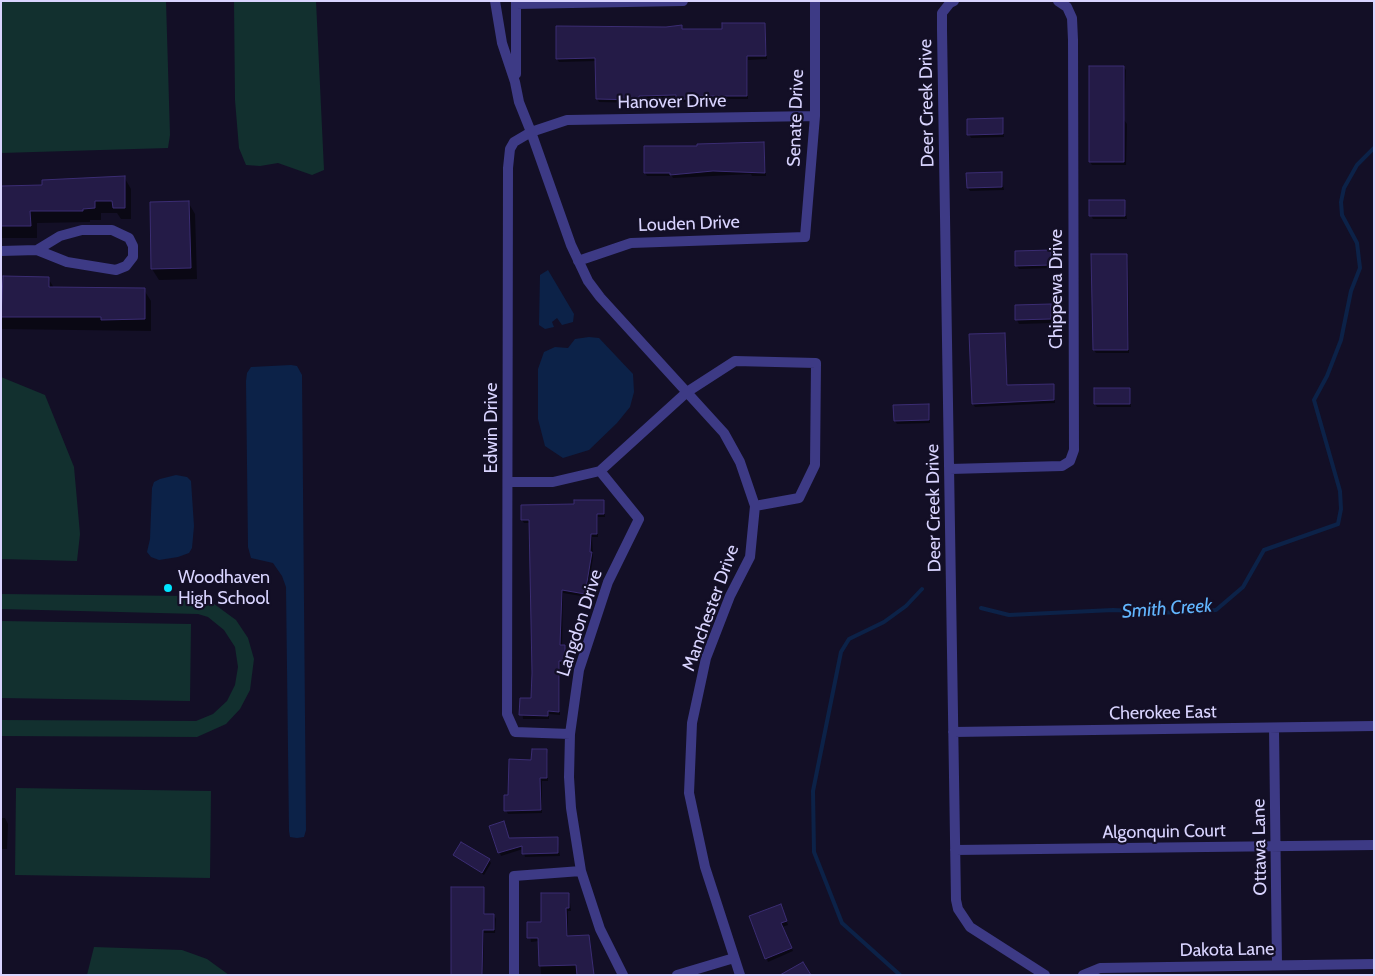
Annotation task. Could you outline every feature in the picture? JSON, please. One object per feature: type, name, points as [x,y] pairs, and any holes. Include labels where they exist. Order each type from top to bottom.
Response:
[{"type":"street","points":[[495,1],[502,43],[516,82]]},
{"type":"street","points":[[531,132],[519,102],[516,82],[516,3],[684,1]]},
{"type":"street","name":"Senate Drive","points":[[805,237],[815,116],[815,1]]},
{"type":"street","name":"Deer Creek Drive","points":[[954,1],[942,13],[942,30],[956,900],[964,920],[975,931],[1045,975]]},
{"type":"street","name":"Chippewa Drive","points":[[950,469],[1062,466],[1070,461],[1074,450],[1073,32],[1070,13],[1067,7],[1058,1]]},
{"type":"street","name":"Hanover Drive","points":[[531,132],[567,120],[815,116]]},
{"type":"street","name":"Manchester Drive","points":[[531,132],[578,261],[600,297],[724,433],[740,462],[755,506],[750,558],[730,596],[706,658],[692,723],[689,793],[705,867],[740,975]]},
{"type":"street","name":"Edwin Drive","points":[[531,132],[514,142],[509,154],[507,714],[516,732],[570,734]]},
{"type":"street","points":[[1,251],[37,250],[75,264],[116,270],[126,266],[133,257],[133,246],[129,238],[112,230],[82,230],[60,236],[37,250]]},
{"type":"street","name":"Louden Drive","points":[[578,261],[637,242],[805,237]]},
{"type":"street","points":[[508,482],[570,480],[600,471],[687,392],[735,361],[816,363],[815,465],[799,498],[755,506]]},
{"type":"street","name":"Langdon Drive","points":[[600,471],[639,519],[608,582],[582,661],[570,734],[571,808],[581,871],[600,929],[624,975]]},
{"type":"street","name":"Cherokee East","points":[[953,732],[1374,726]]},
{"type":"street","name":"Ottawa Lane","points":[[1274,728],[1277,965]]},
{"type":"street","name":"Algonquin Court","points":[[955,850],[1374,845]]},
{"type":"street","points":[[514,975],[514,876],[581,871]]},
{"type":"street","points":[[677,975],[734,958]]},
{"type":"street","name":"Dakota Lane","points":[[1083,975],[1100,968],[1374,964]]},
{"type":"green space","points":[[1,1],[166,1],[170,135],[168,148],[1,153]]},
{"type":"green space","points":[[234,1],[316,1],[324,170],[312,175],[278,163],[260,166],[246,165],[239,148],[235,100]]},
{"type":"green space","points":[[1,377],[45,395],[74,467],[80,534],[77,561],[1,559]]},
{"type":"green space","points":[[1,594],[188,596],[210,601],[236,620],[248,638],[254,659],[250,690],[240,709],[226,724],[197,737],[1,736],[1,720],[196,721],[213,714],[227,701],[235,685],[238,667],[235,647],[224,630],[208,617],[198,614],[1,609]]},
{"type":"green space","points":[[1,621],[191,624],[190,701],[1,698]]},
{"type":"green space","points":[[16,788],[211,791],[210,878],[15,875]]},
{"type":"green space","points":[[94,947],[182,950],[207,959],[229,975],[87,975]]},
{"type":"water","points":[[548,270],[574,314],[573,322],[562,325],[557,318],[552,322],[554,327],[545,329],[539,325],[540,275]]},
{"type":"water","points":[[599,338],[633,374],[634,392],[630,407],[617,423],[589,450],[563,458],[545,446],[538,419],[538,369],[544,352],[555,347],[568,348],[575,339]]},
{"type":"water","points":[[297,366],[302,375],[306,830],[304,837],[297,838],[290,837],[289,831],[286,587],[282,576],[273,563],[251,558],[248,547],[247,373],[251,367]]},
{"type":"water","points":[[176,475],[187,477],[191,481],[194,526],[192,548],[189,553],[178,557],[159,560],[151,557],[147,552],[150,539],[152,488],[154,482]]},
{"type":"building","points":[[722,23],[765,23],[766,56],[747,56],[747,96],[692,96],[692,99],[676,99],[676,95],[639,96],[639,100],[596,99],[595,58],[556,59],[556,26],[666,27],[682,25],[682,29],[722,29]]},
{"type":"building","points":[[1089,66],[1124,66],[1124,162],[1089,162]]},
{"type":"building","points":[[1003,118],[1003,134],[967,135],[967,119]]},
{"type":"building","points":[[764,142],[765,173],[713,171],[670,175],[670,173],[644,173],[644,146],[697,146],[697,144]]},
{"type":"building","points":[[1002,172],[1002,187],[967,188],[966,173]]},
{"type":"building","points":[[125,176],[125,208],[113,208],[112,201],[95,201],[95,208],[83,209],[83,211],[30,211],[31,226],[1,226],[1,186],[42,185],[42,180]]},
{"type":"building","points":[[1089,200],[1125,200],[1125,216],[1089,216]]},
{"type":"building","points":[[189,201],[191,268],[151,269],[150,202]]},
{"type":"building","points":[[1051,250],[1051,265],[1015,266],[1015,251]]},
{"type":"building","points":[[1091,254],[1127,254],[1128,350],[1093,350]]},
{"type":"building","points":[[3,276],[49,277],[49,287],[145,288],[145,319],[101,320],[101,317],[1,317]]},
{"type":"building","points":[[1051,304],[1051,319],[1015,320],[1015,305]]},
{"type":"building","points":[[1005,333],[1007,385],[1054,384],[1054,400],[972,404],[969,334]]},
{"type":"building","points":[[1094,388],[1130,388],[1130,404],[1094,404]]},
{"type":"building","points":[[929,404],[929,420],[894,421],[893,405]]},
{"type":"building","points":[[574,500],[604,500],[604,514],[597,514],[597,534],[591,534],[590,552],[592,552],[585,594],[562,590],[560,645],[565,645],[565,661],[559,661],[559,712],[548,711],[548,716],[519,715],[520,698],[531,698],[532,673],[529,520],[521,520],[521,505],[574,504]]},
{"type":"building","points":[[532,749],[547,749],[547,778],[540,778],[541,810],[504,811],[504,795],[508,795],[509,759],[531,760]]},
{"type":"building","points":[[504,821],[509,838],[558,837],[558,853],[522,854],[522,846],[498,853],[489,826]]},
{"type":"building","points":[[461,842],[490,859],[482,873],[453,855]]},
{"type":"building","points":[[451,887],[484,887],[484,914],[494,914],[494,930],[483,930],[482,975],[451,975]]},
{"type":"building","points":[[541,893],[569,893],[569,908],[566,908],[567,936],[589,935],[594,975],[577,975],[576,965],[539,966],[538,938],[527,938],[527,922],[541,922]]},
{"type":"building","points":[[781,904],[787,921],[781,923],[792,948],[765,959],[749,916]]},
{"type":"building","points":[[803,962],[811,975],[780,975]]},
{"type":"waterway","name":"Smith Creek","points":[[981,608],[1009,615],[1113,610],[1179,613],[1216,610],[1243,587],[1264,550],[1338,524],[1341,509],[1340,491],[1314,400],[1327,376],[1341,340],[1351,291],[1360,268],[1357,243],[1342,215],[1341,202],[1344,188],[1357,165],[1374,148]]},
{"type":"waterway","name":"Smith Creek","points":[[900,975],[842,923],[814,852],[813,791],[841,652],[849,639],[884,622],[906,606],[922,589]]},
{"type":"place","name":"Woodhaven High School","points":[[168,588]]}]
